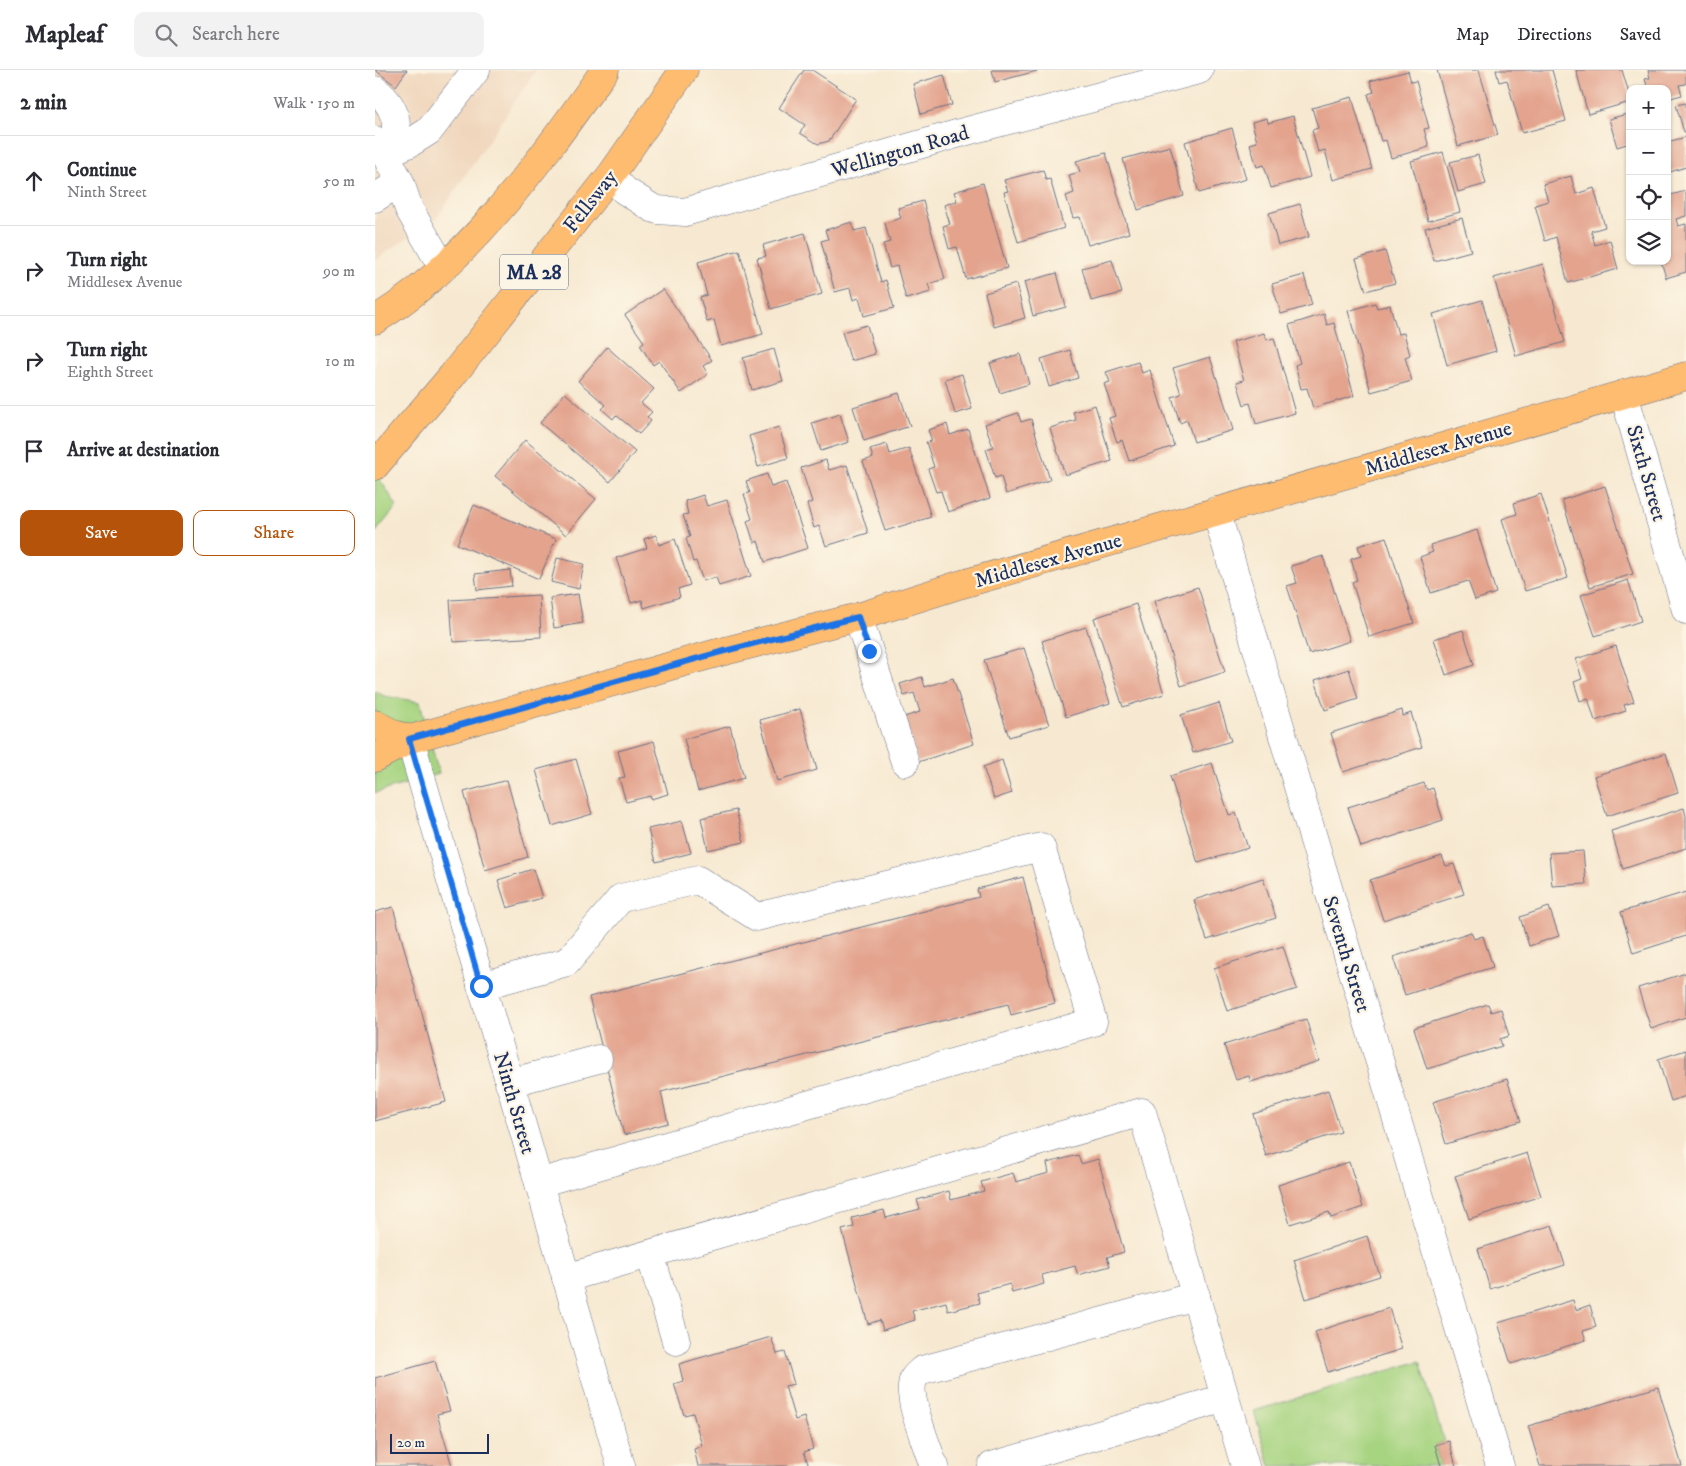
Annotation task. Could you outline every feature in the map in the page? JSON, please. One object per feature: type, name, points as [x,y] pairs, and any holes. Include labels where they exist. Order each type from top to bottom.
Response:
[{"type":"main road","name":"MA 28","points":[[375,320],[413,294],[443,268],[498,210],[557,138],[605,70]]},
{"type":"main road","name":"Fellsway","points":[[375,466],[452,376],[611,174],[684,70]]},
{"type":"main road","name":"Middlesex Avenue","points":[[375,758],[409,739],[717,653],[858,617],[959,585],[1686,376]]},
{"type":"main road","points":[[375,724],[409,739]]},
{"type":"main road","name":"Middlesex Avenue","points":[[375,734],[409,739]]},
{"type":"street","points":[[380,147],[410,143],[429,131],[476,70]]},
{"type":"street","name":"Wellington Road","points":[[611,174],[624,190],[653,208],[685,212],[967,131],[1199,70]]},
{"type":"street","points":[[375,90],[392,107],[396,128],[380,147]]},
{"type":"street","points":[[380,147],[400,182],[409,209],[443,268]]},
{"type":"street","points":[[375,198],[400,182]]},
{"type":"street","name":"Sixth Street","points":[[1624,394],[1686,610]]},
{"type":"street","name":"Seventh Street","points":[[1216,511],[1500,1466]]},
{"type":"street","points":[[858,617],[905,762]]},
{"type":"street","name":"Ninth Street","points":[[409,739],[621,1466]]},
{"type":"street","points":[[481,986],[567,962],[621,898],[698,880],[757,917],[1041,847],[1093,1022],[539,1183]]},
{"type":"street","points":[[509,1083],[597,1060]]},
{"type":"street","points":[[566,1278],[1142,1112],[1245,1466]]},
{"type":"street","points":[[650,1254],[676,1341]]},
{"type":"street","points":[[935,1466],[913,1400],[911,1387],[914,1377],[923,1370],[1196,1296]]},
{"type":"street","points":[[992,1466],[1225,1398]]},
{"type":"shaded area","points":[[375,70],[536,70],[436,219],[375,260]]},
{"type":"green space","points":[[375,472],[397,506],[375,533]]},
{"type":"green space","points":[[375,691],[384,696],[420,702],[439,774],[375,793]]},
{"type":"green space","points":[[1420,1361],[1444,1442],[1435,1445],[1441,1466],[1270,1466],[1254,1411]]},
{"type":"building","points":[[375,70],[407,70],[396,86]]},
{"type":"building","points":[[804,70],[812,70],[856,99],[829,141],[818,144],[800,133],[805,125],[779,108]]},
{"type":"building","points":[[992,70],[1037,70],[1037,71],[995,82]]},
{"type":"building","points":[[1437,70],[1479,70],[1498,135],[1458,146]]},
{"type":"building","points":[[1496,70],[1552,70],[1566,121],[1522,133],[1507,80],[1499,82]]},
{"type":"building","points":[[1576,70],[1622,70],[1626,85],[1626,103],[1588,114]]},
{"type":"building","points":[[1648,70],[1686,70],[1686,84],[1679,85],[1682,95],[1671,98],[1671,85],[1647,85],[1645,79],[1650,78]]},
{"type":"building","points":[[1408,71],[1411,82],[1416,81],[1429,128],[1424,129],[1429,147],[1391,158],[1386,140],[1381,141],[1368,94],[1374,92],[1370,81]]},
{"type":"building","points":[[944,75],[952,105],[921,114],[913,84]]},
{"type":"building","points":[[1352,97],[1372,169],[1333,180],[1325,150],[1318,152],[1312,130],[1318,128],[1312,108]]},
{"type":"building","points":[[1686,103],[1686,132],[1684,132],[1676,105]]},
{"type":"building","points":[[1626,114],[1626,144],[1617,147],[1609,119]]},
{"type":"building","points":[[1293,116],[1310,177],[1271,188],[1264,165],[1257,167],[1250,144],[1257,142],[1252,122],[1267,118],[1268,123]]},
{"type":"building","points":[[1232,128],[1246,179],[1199,193],[1185,142]]},
{"type":"building","points":[[1686,137],[1686,167],[1671,172],[1671,141]]},
{"type":"building","points":[[1170,146],[1184,196],[1138,210],[1123,159]]},
{"type":"building","points":[[1443,152],[1460,212],[1428,221],[1411,161]]},
{"type":"building","points":[[1106,153],[1129,233],[1088,245],[1080,217],[1073,218],[1066,196],[1074,193],[1069,175],[1080,172],[1076,161]]},
{"type":"building","points":[[1478,155],[1486,184],[1458,192],[1450,162]]},
{"type":"building","points":[[1043,170],[1046,180],[1050,179],[1064,228],[1018,242],[1004,192],[1008,191],[1004,180]]},
{"type":"building","points":[[1571,176],[1576,194],[1594,188],[1605,227],[1591,231],[1595,245],[1610,240],[1618,269],[1568,283],[1556,237],[1545,241],[1535,205],[1548,201],[1543,184]]},
{"type":"building","points":[[983,183],[1007,268],[966,279],[957,247],[949,249],[943,226],[950,224],[944,205],[957,201],[954,192]]},
{"type":"building","points":[[1686,191],[1686,216],[1676,219],[1678,226],[1686,224],[1686,272],[1666,278],[1662,265],[1671,265],[1671,195]]},
{"type":"building","points":[[923,201],[945,279],[928,284],[931,292],[906,299],[897,266],[890,268],[883,244],[890,242],[885,223],[901,218],[898,208]]},
{"type":"building","points":[[1300,204],[1309,237],[1278,245],[1269,213]]},
{"type":"building","points":[[1462,218],[1471,251],[1434,261],[1425,228]]},
{"type":"building","points":[[852,222],[854,231],[866,228],[881,282],[886,280],[894,308],[864,316],[859,298],[853,300],[850,288],[835,292],[821,241],[828,239],[825,230]]},
{"type":"building","points":[[805,233],[822,294],[771,309],[757,258],[766,256],[763,245]]},
{"type":"building","points":[[739,250],[763,334],[721,346],[714,320],[707,322],[700,297],[707,295],[698,262]]},
{"type":"building","points":[[1385,251],[1395,283],[1366,291],[1356,259]]},
{"type":"building","points":[[1112,260],[1122,293],[1091,301],[1082,268]]},
{"type":"building","points":[[1543,264],[1565,342],[1516,356],[1494,278]]},
{"type":"building","points":[[1057,273],[1066,307],[1033,316],[1024,282]]},
{"type":"building","points":[[1304,275],[1312,305],[1281,314],[1272,284]]},
{"type":"building","points":[[1016,284],[1025,318],[994,327],[985,293]]},
{"type":"building","points":[[663,289],[712,360],[703,366],[708,374],[681,393],[659,361],[653,365],[640,345],[644,342],[625,315]]},
{"type":"building","points":[[1482,300],[1496,351],[1447,365],[1433,314]]},
{"type":"building","points":[[1375,303],[1377,308],[1390,305],[1398,334],[1404,333],[1410,355],[1405,357],[1412,381],[1371,392],[1348,311]]},
{"type":"building","points":[[1324,314],[1327,325],[1334,323],[1354,396],[1313,408],[1307,388],[1301,389],[1295,365],[1300,363],[1289,325]]},
{"type":"building","points":[[867,325],[875,354],[851,361],[842,332]]},
{"type":"building","points":[[1264,333],[1267,340],[1274,338],[1295,413],[1256,424],[1250,403],[1244,405],[1237,382],[1244,380],[1233,342]]},
{"type":"building","points":[[607,347],[654,389],[641,403],[652,412],[647,417],[651,421],[639,434],[616,415],[613,419],[602,409],[606,405],[578,381]]},
{"type":"building","points":[[774,349],[783,381],[752,390],[743,358]]},
{"type":"building","points":[[1070,350],[1078,378],[1049,387],[1041,359]]},
{"type":"building","points":[[1020,354],[1029,384],[1000,393],[990,363]]},
{"type":"building","points":[[1210,357],[1233,430],[1194,442],[1187,420],[1180,423],[1172,397],[1181,394],[1173,368]]},
{"type":"building","points":[[1138,362],[1142,373],[1150,370],[1174,446],[1129,461],[1122,440],[1117,442],[1109,418],[1115,416],[1104,384],[1110,382],[1106,372]]},
{"type":"building","points":[[962,374],[972,409],[955,414],[945,379]]},
{"type":"building","points":[[565,393],[635,452],[610,482],[540,423]]},
{"type":"building","points":[[899,393],[910,426],[864,441],[853,407]]},
{"type":"building","points":[[1095,405],[1112,461],[1065,475],[1050,428],[1076,420],[1073,412]]},
{"type":"building","points":[[1018,413],[1021,422],[1031,419],[1050,480],[1006,494],[1001,476],[995,478],[986,449],[993,447],[985,424]]},
{"type":"building","points":[[840,414],[849,442],[821,451],[812,423]]},
{"type":"building","points":[[947,424],[950,435],[968,429],[990,498],[948,512],[941,491],[936,492],[928,469],[934,467],[926,442],[932,441],[928,430]]},
{"type":"building","points":[[779,427],[788,458],[758,467],[749,436]]},
{"type":"building","points":[[525,440],[596,499],[566,535],[495,476]]},
{"type":"building","points":[[887,444],[890,454],[909,448],[931,517],[885,531],[863,461],[873,458],[870,449]]},
{"type":"building","points":[[826,460],[829,470],[847,465],[868,533],[826,546],[819,526],[814,528],[807,504],[812,502],[801,468]]},
{"type":"building","points":[[767,474],[771,487],[786,482],[808,548],[765,562],[758,541],[754,543],[747,521],[752,519],[744,494],[750,493],[746,481]]},
{"type":"building","points":[[1605,486],[1633,574],[1590,587],[1562,500]]},
{"type":"building","points":[[1541,494],[1568,578],[1525,591],[1502,519],[1517,514],[1514,503]]},
{"type":"building","points":[[703,495],[707,506],[727,500],[751,576],[719,586],[716,577],[703,581],[696,561],[693,562],[686,538],[690,537],[683,515],[688,514],[685,501]]},
{"type":"building","points":[[474,505],[556,539],[539,579],[457,544]]},
{"type":"building","points":[[1477,530],[1496,593],[1475,600],[1468,581],[1431,593],[1420,557],[1433,552],[1430,545]]},
{"type":"building","points":[[656,535],[659,545],[675,539],[690,585],[678,589],[680,597],[644,608],[642,600],[631,603],[616,558],[647,548],[644,539]]},
{"type":"building","points":[[1386,537],[1414,623],[1369,637],[1352,582],[1357,580],[1351,559],[1361,556],[1358,546]]},
{"type":"building","points":[[1323,556],[1350,641],[1309,654],[1287,586],[1297,583],[1291,566]]},
{"type":"building","points":[[557,558],[584,564],[579,589],[551,582]]},
{"type":"building","points":[[510,570],[512,586],[477,590],[475,574]]},
{"type":"building","points":[[1628,580],[1641,621],[1595,636],[1581,595]]},
{"type":"building","points":[[1198,587],[1225,672],[1181,686],[1154,601]]},
{"type":"building","points":[[578,594],[583,623],[554,628],[550,598]]},
{"type":"building","points":[[539,595],[541,637],[453,642],[450,600]]},
{"type":"building","points":[[1136,604],[1164,694],[1123,707],[1094,618]]},
{"type":"building","points":[[1086,627],[1110,703],[1066,717],[1042,641]]},
{"type":"building","points":[[1463,630],[1474,665],[1446,675],[1434,639]]},
{"type":"building","points":[[1616,646],[1634,702],[1624,705],[1626,711],[1595,721],[1588,698],[1580,701],[1574,682],[1582,679],[1576,659]]},
{"type":"building","points":[[1024,648],[1049,725],[1009,737],[984,660]]},
{"type":"building","points":[[1349,669],[1358,699],[1325,710],[1315,680]]},
{"type":"building","points":[[922,677],[925,687],[953,678],[974,744],[918,762],[904,717],[920,712],[914,693],[904,696],[900,684]]},
{"type":"building","points":[[1219,703],[1231,741],[1193,753],[1181,715]]},
{"type":"building","points":[[800,709],[817,770],[777,781],[760,720]]},
{"type":"building","points":[[1402,710],[1403,716],[1411,713],[1422,747],[1343,772],[1331,733]]},
{"type":"building","points":[[730,726],[744,778],[698,791],[684,739]]},
{"type":"building","points":[[654,741],[668,794],[651,799],[650,796],[626,802],[619,778],[625,777],[618,751]]},
{"type":"building","points":[[1666,753],[1678,793],[1607,816],[1594,776]]},
{"type":"building","points":[[576,759],[592,814],[552,826],[536,770]]},
{"type":"building","points":[[1002,760],[1012,793],[994,799],[983,767]]},
{"type":"building","points":[[1212,763],[1229,815],[1236,813],[1248,848],[1198,863],[1170,776]]},
{"type":"building","points":[[507,780],[528,857],[485,870],[464,792]]},
{"type":"building","points":[[1424,783],[1427,790],[1433,788],[1443,820],[1361,847],[1348,807]]},
{"type":"building","points":[[1684,808],[1686,816],[1686,848],[1623,869],[1611,831]]},
{"type":"building","points":[[736,810],[744,842],[708,850],[701,818]]},
{"type":"building","points":[[682,821],[691,853],[656,862],[648,829]]},
{"type":"building","points":[[1583,851],[1586,884],[1552,886],[1549,853]]},
{"type":"building","points":[[1442,856],[1446,866],[1454,864],[1464,894],[1383,920],[1370,880]]},
{"type":"building","points":[[533,869],[542,898],[507,908],[498,880]]},
{"type":"building","points":[[1023,877],[1055,1003],[1011,1015],[1008,1004],[661,1092],[668,1123],[624,1135],[589,997],[979,897],[977,889]]},
{"type":"building","points":[[1263,878],[1276,918],[1207,940],[1194,900]]},
{"type":"building","points":[[1686,892],[1686,936],[1633,953],[1621,912]]},
{"type":"building","points":[[393,907],[446,1102],[375,1121],[375,912]]},
{"type":"building","points":[[1549,907],[1559,936],[1529,946],[1520,917]]},
{"type":"building","points":[[1471,932],[1474,939],[1483,936],[1493,967],[1405,995],[1393,957]]},
{"type":"building","points":[[1283,946],[1297,989],[1227,1011],[1214,968]]},
{"type":"building","points":[[1686,973],[1686,1017],[1651,1029],[1638,988]]},
{"type":"building","points":[[1488,1004],[1491,1012],[1501,1009],[1509,1036],[1500,1039],[1502,1046],[1427,1069],[1414,1028]]},
{"type":"building","points":[[1306,1019],[1319,1061],[1251,1082],[1249,1076],[1236,1080],[1224,1045]]},
{"type":"building","points":[[1686,1050],[1686,1096],[1671,1101],[1658,1059]]},
{"type":"building","points":[[1507,1079],[1521,1121],[1446,1144],[1433,1102]]},
{"type":"building","points":[[1328,1090],[1341,1132],[1266,1156],[1253,1114]]},
{"type":"building","points":[[1527,1153],[1541,1196],[1469,1219],[1455,1176]]},
{"type":"building","points":[[1078,1155],[1081,1164],[1098,1159],[1124,1252],[1107,1257],[1110,1266],[1078,1275],[1075,1266],[1042,1275],[1044,1284],[1012,1293],[1010,1284],[977,1293],[980,1303],[948,1311],[946,1302],[912,1311],[915,1320],[883,1330],[880,1320],[868,1324],[842,1230],[854,1227],[852,1218],[884,1210],[886,1218],[920,1209],[917,1200],[949,1191],[951,1200],[984,1191],[981,1182],[1013,1173],[1016,1182],[1049,1173],[1047,1163]]},
{"type":"building","points":[[1349,1162],[1363,1207],[1331,1218],[1329,1212],[1290,1224],[1278,1185]]},
{"type":"building","points":[[1552,1225],[1565,1265],[1490,1289],[1478,1249]]},
{"type":"building","points":[[1367,1236],[1380,1276],[1306,1299],[1294,1260]]},
{"type":"building","points":[[1573,1300],[1576,1310],[1590,1305],[1596,1327],[1583,1331],[1586,1340],[1511,1364],[1498,1323]]},
{"type":"building","points":[[1389,1308],[1402,1349],[1328,1372],[1315,1332]]},
{"type":"building","points":[[771,1337],[777,1354],[785,1352],[794,1384],[785,1386],[795,1420],[804,1417],[813,1449],[804,1452],[809,1466],[698,1466],[694,1449],[702,1446],[693,1413],[684,1415],[674,1384],[683,1381],[679,1364]]},
{"type":"building","points":[[435,1361],[450,1411],[437,1414],[452,1466],[375,1466],[375,1378]]},
{"type":"building","points":[[1658,1387],[1682,1466],[1540,1466],[1528,1426]]},
{"type":"building","points":[[1449,1441],[1456,1466],[1441,1466],[1435,1445]]},
{"type":"route","points":[[481,986],[409,739],[717,653],[858,617],[869,651]]}]
